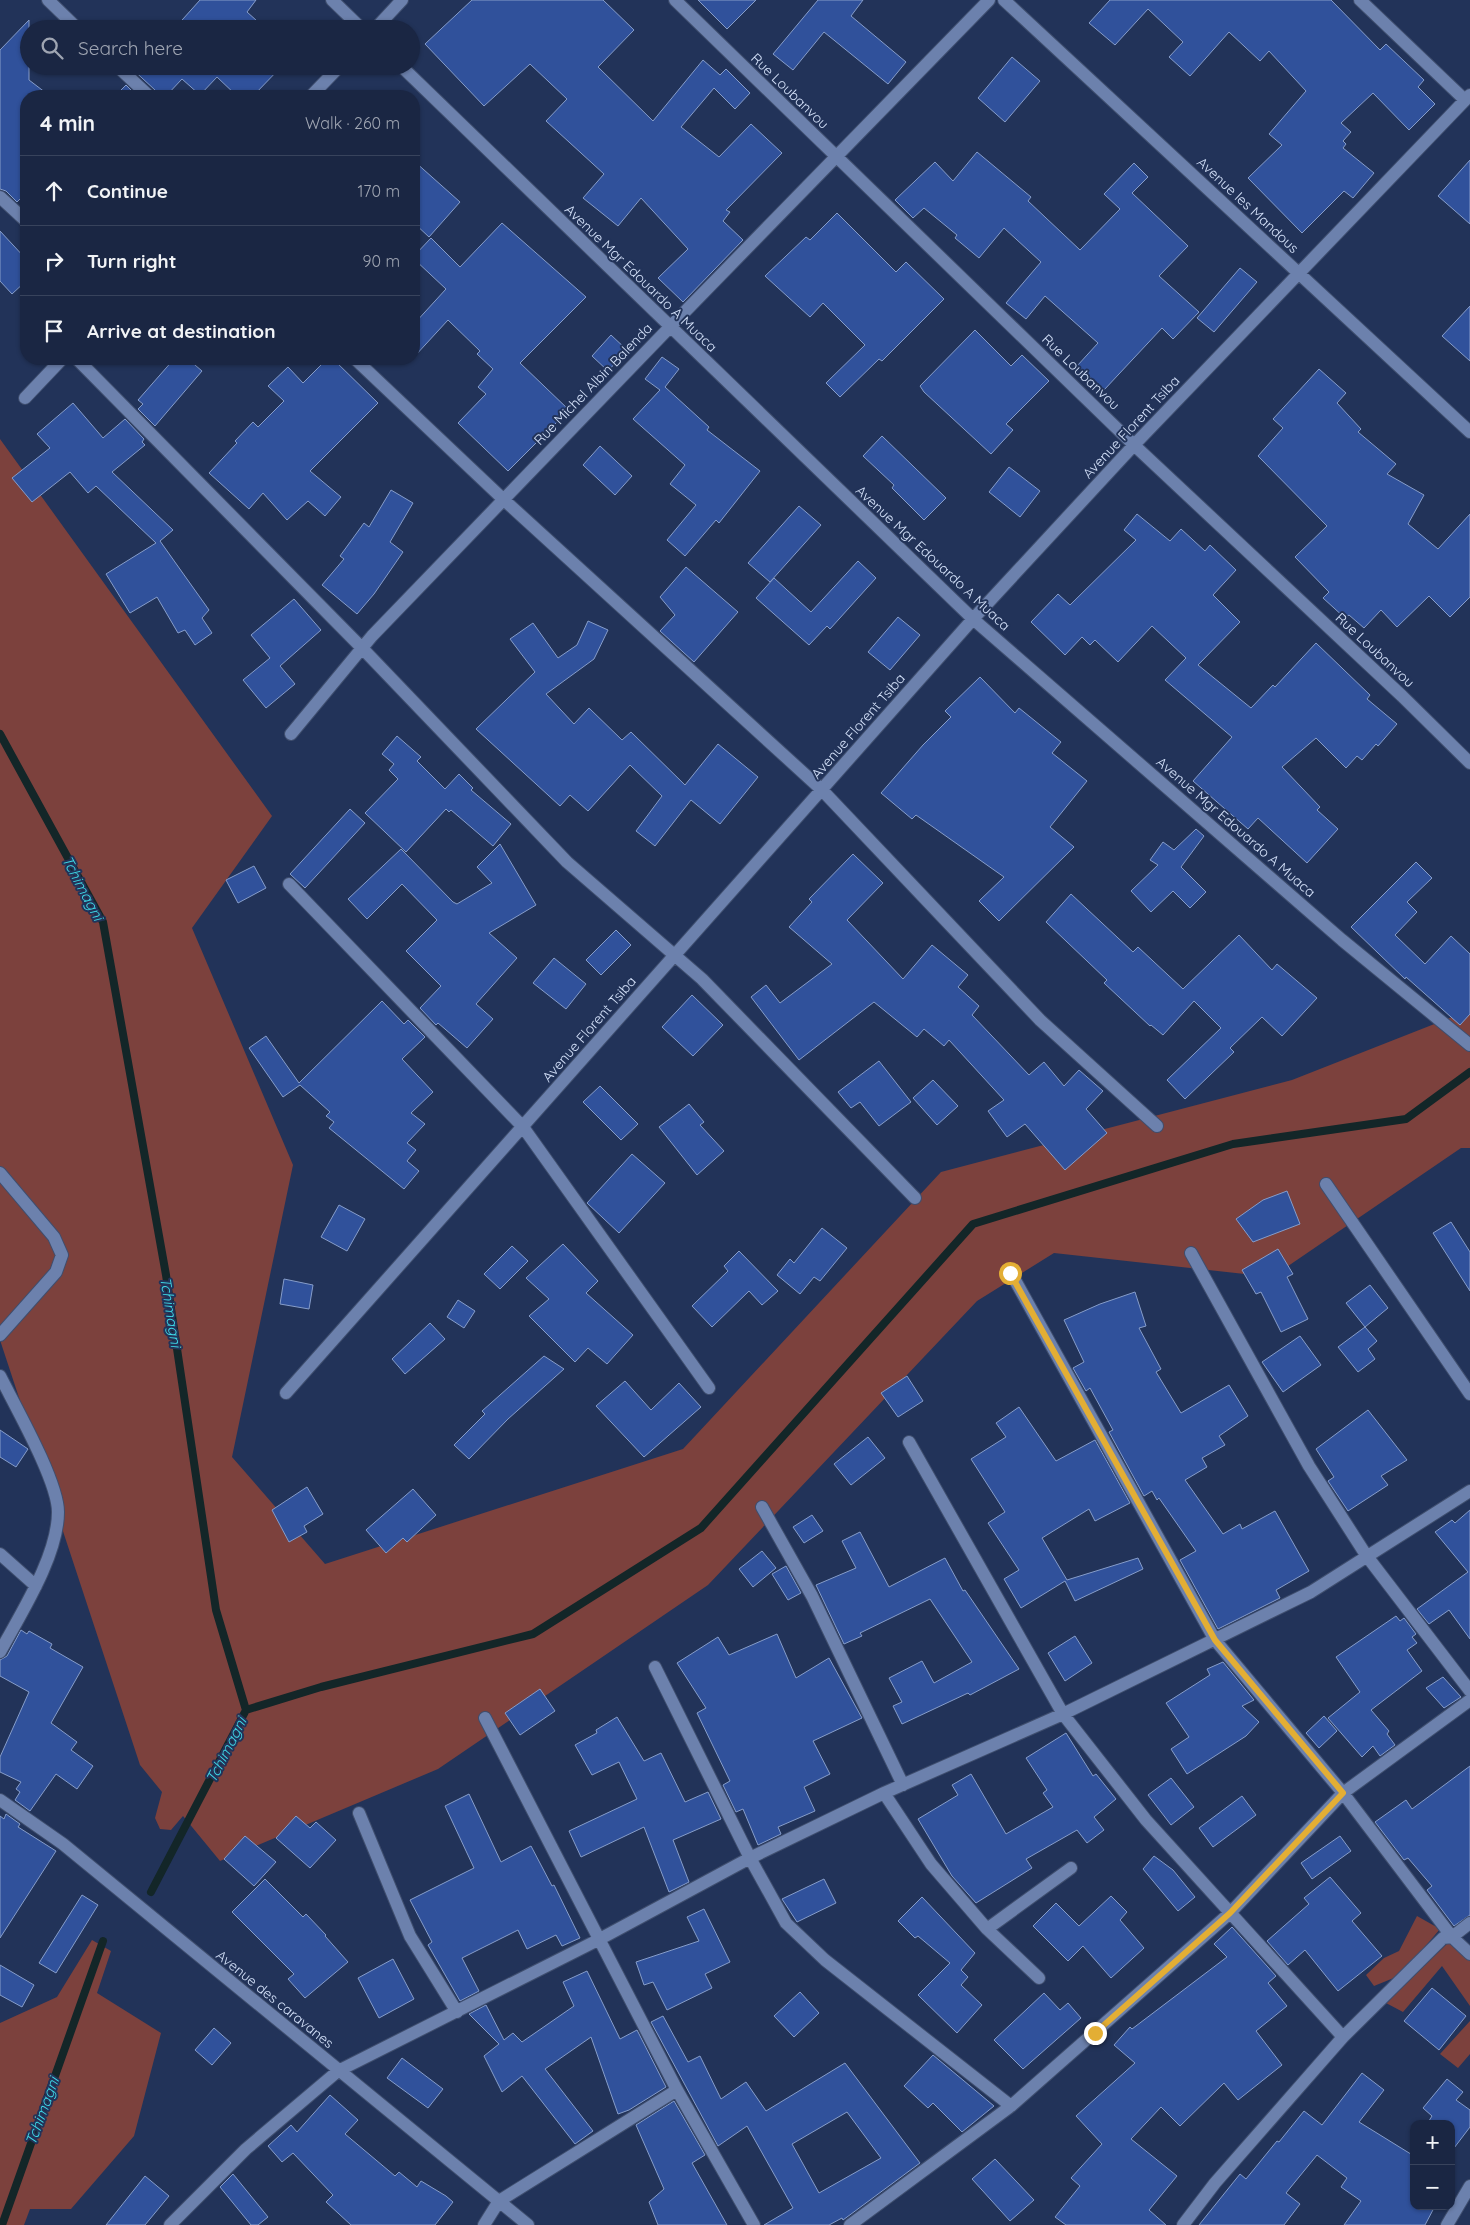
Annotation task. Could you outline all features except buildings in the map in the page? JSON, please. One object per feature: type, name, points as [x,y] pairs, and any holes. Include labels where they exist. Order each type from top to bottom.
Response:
[{"type":"street","points":[[48,0],[69,20]]},
{"type":"street","points":[[332,0],[353,20]]},
{"type":"street","points":[[383,20],[402,0]]},
{"type":"street","name":"Rue Loubanvou","points":[[675,0],[1134,444],[1395,689],[1470,763]]},
{"type":"street","name":"Rue Michel Albin Balenda","points":[[292,734],[362,648],[670,327],[989,0]]},
{"type":"street","name":"Avenue les Mandous","points":[[1004,0],[1470,432]]},
{"type":"street","points":[[1360,0],[1468,97]]},
{"type":"street","points":[[127,75],[143,90]]},
{"type":"street","points":[[317,90],[331,75]]},
{"type":"street","name":"Avenue Mgr Edouardo A Muaca","points":[[410,75],[973,619],[1335,933],[1470,1045]]},
{"type":"street","name":"Avenue Florent Tsiba","points":[[286,1393],[973,619],[1134,444],[1468,97]]},
{"type":"street","points":[[0,197],[20,215]]},
{"type":"street","points":[[25,398],[56,365]]},
{"type":"street","points":[[83,365],[362,648],[567,862],[702,979],[915,1198]]},
{"type":"street","points":[[361,365],[503,500],[822,790],[1040,1020],[1157,1126]]},
{"type":"street","points":[[289,884],[523,1127],[709,1388]]},
{"type":"street","points":[[0,1173],[54,1238],[62,1254],[56,1272],[0,1335]]},
{"type":"street","points":[[1326,1184],[1470,1394]]},
{"type":"street","points":[[1190,1253],[1309,1466],[1366,1555],[1470,1691]]},
{"type":"street","points":[[1010,1273],[1215,1640],[1343,1793],[1452,1937],[1470,1954]]},
{"type":"street","points":[[0,1376],[36,1447],[53,1488],[58,1510],[56,1535],[36,1586],[0,1652]]},
{"type":"street","points":[[909,1442],[1063,1714],[1146,1820],[1343,2037]]},
{"type":"street","points":[[170,2225],[246,2149],[338,2071],[598,1940],[750,1858],[884,1793],[1063,1714],[1311,1592],[1366,1555],[1470,1491]]},
{"type":"street","points":[[762,1507],[812,1596],[903,1786]]},
{"type":"street","points":[[0,1554],[36,1586]]},
{"type":"street","points":[[655,1667],[750,1858],[786,1923],[825,1960],[1011,2106]]},
{"type":"street","points":[[850,2225],[1011,2106],[1230,1913],[1343,1793],[1470,1700]]},
{"type":"street","points":[[485,1718],[677,2090],[754,2225]]},
{"type":"street","points":[[884,1793],[931,1864],[987,1929],[1039,1978]]},
{"type":"street","name":"Avenue des caravanes","points":[[0,1800],[63,1844],[528,2225]]},
{"type":"street","points":[[359,1813],[410,1936],[457,2012]]},
{"type":"street","points":[[987,1929],[1071,1868]]},
{"type":"street","points":[[1183,2225],[1215,2183],[1343,2037],[1443,1938],[1452,1937],[1470,1923]]},
{"type":"street","points":[[484,2225],[499,2201],[677,2090]]},
{"type":"street","points":[[1447,2225],[1470,2186]]},
{"type":"shaded area","points":[[0,439],[272,816],[192,928],[293,1165],[232,1457],[325,1564],[683,1449],[941,1172],[1292,1080],[1470,1010],[1470,1148],[1461,1148],[1272,1277],[1054,1253],[977,1301],[708,1585],[438,1769],[220,1861],[183,1816],[171,1830],[160,1829],[155,1818],[162,1792],[140,1765],[0,1340]]},
{"type":"shaded area","points":[[1417,1916],[1440,1929],[1401,1975],[1374,1986],[1366,1975],[1384,1958],[1399,1951]]},
{"type":"shaded area","points":[[1452,1939],[1470,1959],[1470,2006],[1442,1966],[1403,2012],[1386,2003]]},
{"type":"shaded area","points":[[92,1940],[111,1951],[97,1993],[161,2033],[134,2136],[71,2209],[30,2209],[24,2225],[0,2225],[0,2023],[57,1997]]},
{"type":"shaded area","points":[[1470,2021],[1470,2054],[1458,2068],[1440,2054]]},
{"type":"waterway","name":"Tchimagni","points":[[0,734],[103,922],[166,1275],[216,1610],[246,1710],[151,1892]]},
{"type":"waterway","points":[[246,1710],[321,1687],[533,1634],[701,1528],[973,1224],[1233,1144],[1406,1119],[1470,1072]]},
{"type":"waterway","name":"Tchimagni","points":[[2,2225],[103,1941]]},
{"type":"route","points":[[1010,1273],[1215,1640],[1343,1793],[1230,1913],[1095,2033]]}]
